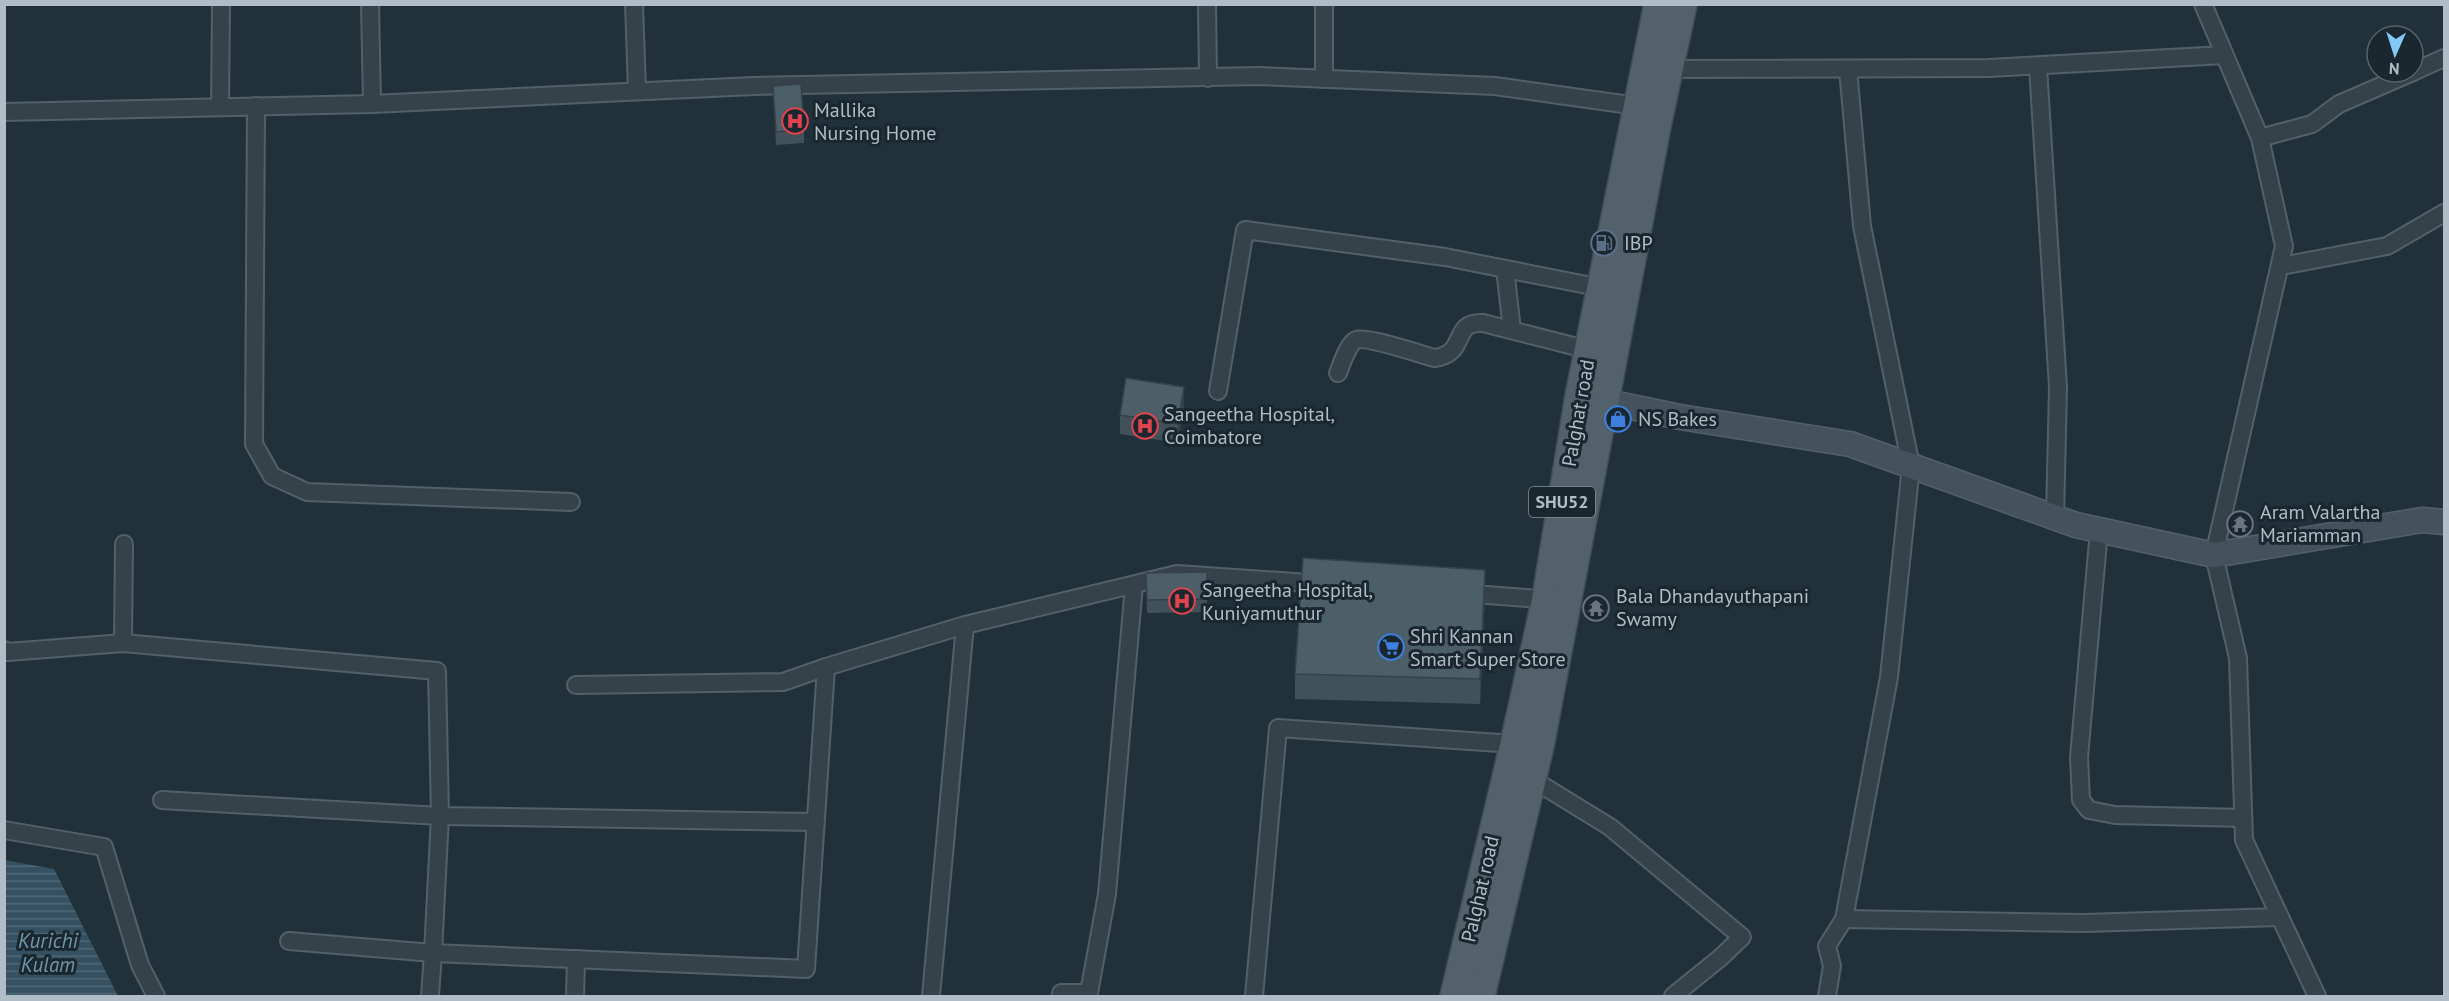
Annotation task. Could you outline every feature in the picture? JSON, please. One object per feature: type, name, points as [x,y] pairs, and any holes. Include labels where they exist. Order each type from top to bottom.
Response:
[{"type":"main road","name":"Palghat road","points":[[1481,996],[1532,779],[1557,600],[1592,399],[1657,68],[1658,4]]},
{"type":"main road","name":"Palghat road","points":[[1657,68],[1683,4]]},
{"type":"main road","name":"Palghat road","points":[[1592,399],[1589,350],[1602,288],[1649,108]]},
{"type":"main road","name":"Palghat road","points":[[1454,996],[1514,744],[1557,600]]},
{"type":"street","points":[[220,107],[221,4]]},
{"type":"street","points":[[370,4],[372,104]]},
{"type":"street","points":[[633,4],[637,91]]},
{"type":"street","points":[[1207,4],[1208,78]]},
{"type":"street","points":[[1324,4],[1324,79]]},
{"type":"street","points":[[2203,4],[2260,138],[2284,246],[2214,555],[2238,658],[2244,840],[2317,996]]},
{"type":"street","points":[[1657,68],[1848,69],[2038,66],[2224,56]]},
{"type":"street","points":[[2425,66],[2445,57]]},
{"type":"street","points":[[2038,66],[2058,387],[2055,518]]},
{"type":"street","points":[[1827,996],[1832,966],[1827,946],[1844,919],[1889,677],[1911,466],[1862,226],[1848,69]]},
{"type":"street","points":[[4,112],[372,104],[765,85],[1260,76],[1495,86],[1649,108]]},
{"type":"street","points":[[2260,138],[2312,124],[2339,104],[2385,84]]},
{"type":"street","points":[[256,106],[254,444],[272,476],[307,492],[572,502]]},
{"type":"street","points":[[2280,266],[2386,246],[2445,213]]},
{"type":"street","points":[[1218,391],[1245,230],[1445,257],[1602,288]]},
{"type":"street","points":[[1505,269],[1512,330]]},
{"type":"street","points":[[1338,373],[1351,344],[1356,340],[1368,340],[1434,358],[1451,354],[1466,327],[1473,322],[1589,350]]},
{"type":"street","points":[[1592,399],[1692,419],[1850,444],[2055,518],[2098,530],[2214,555],[2422,520],[2445,522]]},
{"type":"street","points":[[2098,530],[2079,757],[2081,800],[2089,810],[2115,815],[2243,818]]},
{"type":"street","points":[[123,643],[124,544]]},
{"type":"street","points":[[576,685],[783,682],[965,625],[1177,574],[1338,585]]},
{"type":"street","points":[[1061,996],[1061,993],[1089,993],[1107,894],[1134,585]]},
{"type":"street","points":[[1451,592],[1557,600]]},
{"type":"street","points":[[930,996],[965,625]]},
{"type":"street","points":[[4,650],[8,652],[123,643],[437,671],[440,816],[430,996]]},
{"type":"street","points":[[289,940],[433,953],[806,969],[826,667]]},
{"type":"street","points":[[1254,996],[1278,728],[1514,744]]},
{"type":"street","points":[[1532,779],[1610,827],[1742,938],[1673,996]]},
{"type":"street","points":[[162,800],[440,816],[815,822]]},
{"type":"street","points":[[4,830],[104,847],[140,965],[156,996]]},
{"type":"street","points":[[1844,919],[2084,923],[2280,917]]},
{"type":"street","points":[[575,996],[576,959]]},
{"type":"water","name":"Kurichi Kulam","points":[[4,860],[54,869],[118,996],[5,996]]},
{"type":"building","points":[[801,84],[804,130],[776,132],[773,86]]},
{"type":"building","points":[[1126,378],[1184,387],[1178,424],[1120,415]]},
{"type":"building","name":"Shri Kannan Smart Super Store","points":[[1303,558],[1485,570],[1480,679],[1295,674]]},
{"type":"building","points":[[1207,572],[1207,599],[1147,600],[1146,573]]},
{"type":"place","name":"Mallika Nursing Home","points":[[795,121]]},
{"type":"place","name":"IBP","points":[[1604,243]]},
{"type":"place","name":"NS Bakes","points":[[1618,419]]},
{"type":"place","name":"Sangeetha Hospital, Coimbatore","points":[[1145,426]]},
{"type":"place","name":"Aram Valartha Mariamman","points":[[2240,524]]},
{"type":"place","name":"Sangeetha Hospital, Kuniyamuthur","points":[[1182,601]]},
{"type":"place","name":"Bala Dhandayuthapani Swamy","points":[[1596,608]]},
{"type":"place","name":"Shri Kannan Smart Super Store","points":[[1391,647]]}]
